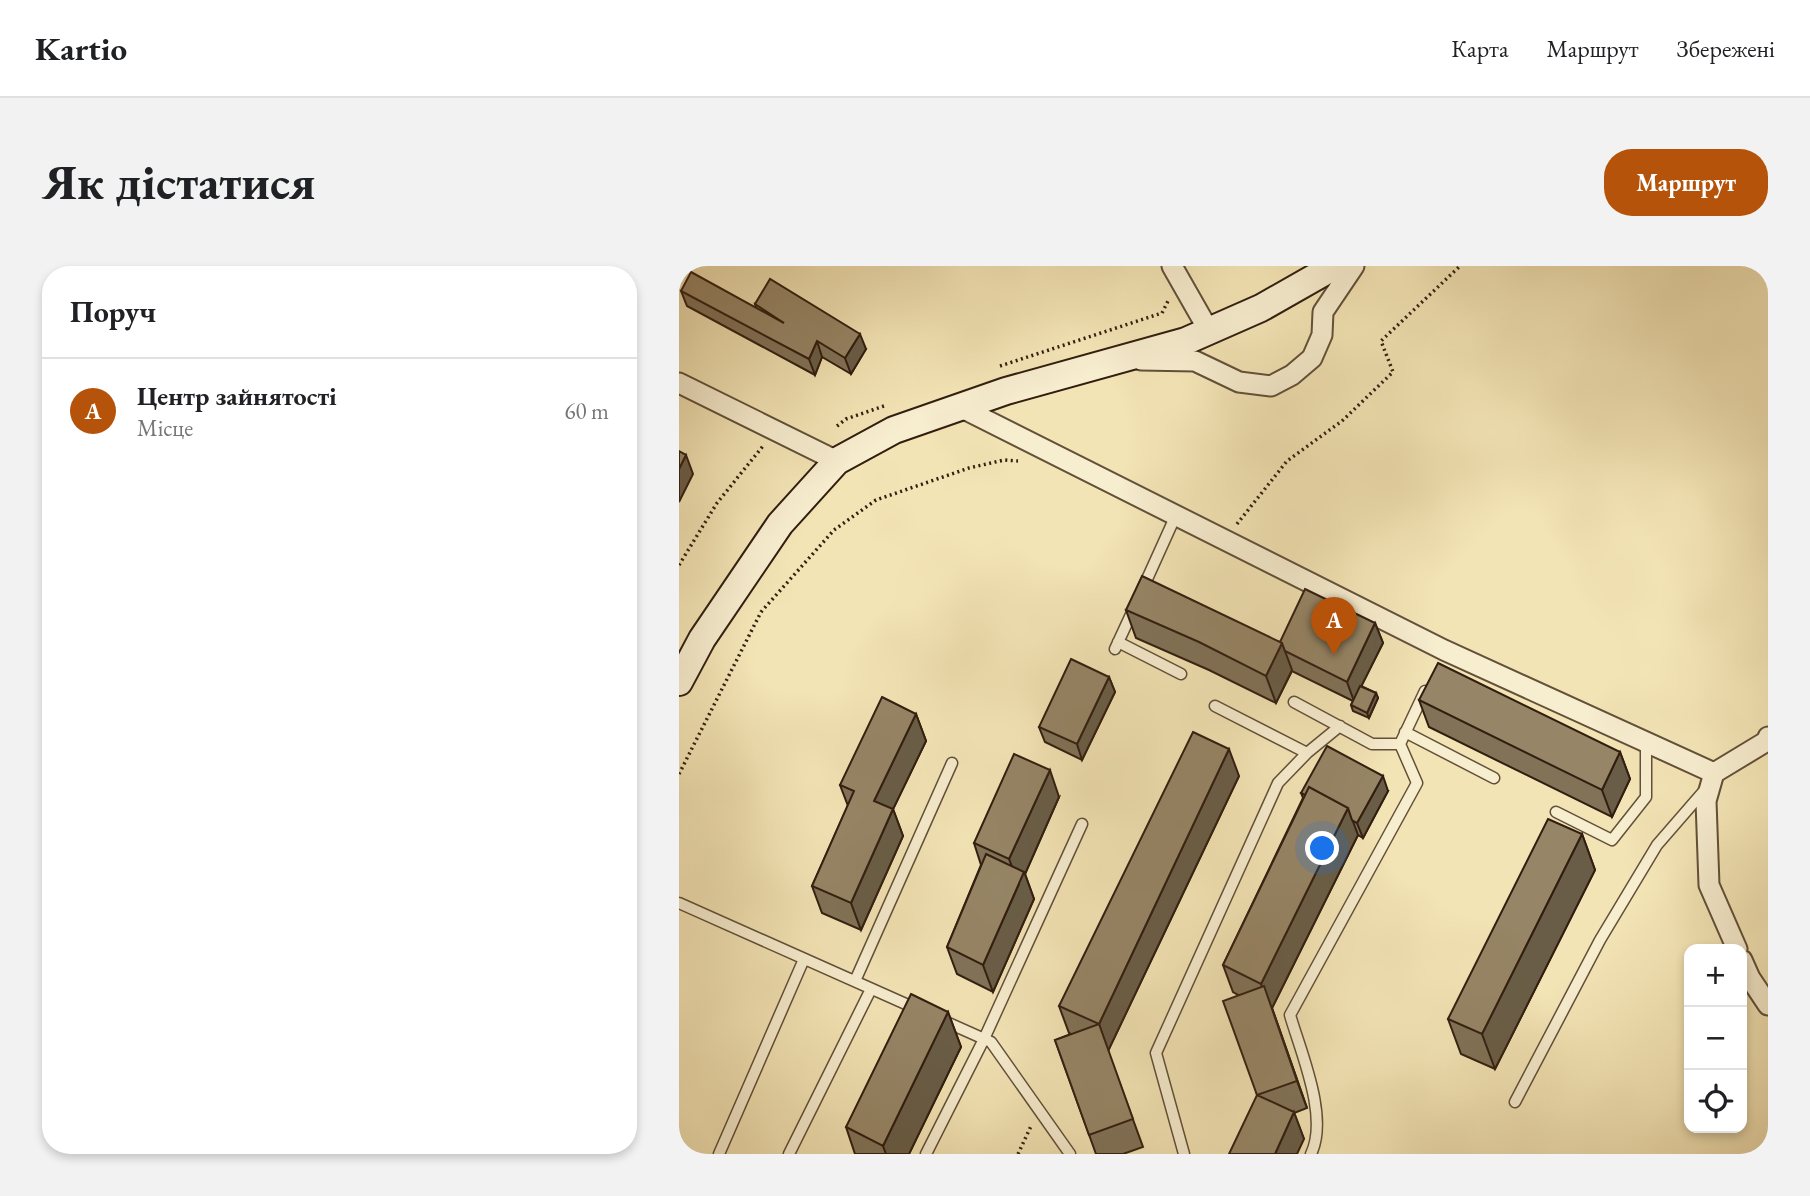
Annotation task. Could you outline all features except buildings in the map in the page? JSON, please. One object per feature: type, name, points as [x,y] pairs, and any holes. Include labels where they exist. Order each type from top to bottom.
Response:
[{"type":"street","points":[[1172,266],[1209,331]]},
{"type":"street","points":[[679,682],[702,639],[780,524],[837,461],[894,430],[1006,390],[1186,341],[1261,308],[1335,266]]},
{"type":"street","points":[[1126,359],[1195,361],[1239,382],[1271,386],[1292,375],[1312,358],[1322,335],[1323,312],[1354,266]]},
{"type":"street","points":[[679,383],[837,461]]},
{"type":"street","points":[[960,407],[1176,515],[1442,656],[1646,742],[1712,778]]},
{"type":"street","points":[[1735,944],[1709,885],[1706,801],[1712,778],[1767,741],[1768,737]]},
{"type":"street","points":[[1747,971],[1768,1005]]},
{"type":"lane","points":[[1176,515],[1117,645],[1181,674]]},
{"type":"lane","points":[[1311,1154],[1315,1146],[1316,1107],[1290,1015],[1417,782],[1400,744],[1428,685]]},
{"type":"lane","points":[[1294,702],[1372,744],[1400,744]]},
{"type":"lane","points":[[1215,706],[1307,753]]},
{"type":"lane","points":[[1184,1154],[1156,1054],[1278,783],[1307,753],[1340,726]]},
{"type":"lane","points":[[1405,732],[1494,778]]},
{"type":"lane","points":[[1556,812],[1612,840],[1646,797],[1646,742]]},
{"type":"lane","points":[[855,981],[952,763]]},
{"type":"lane","points":[[1515,1102],[1599,940],[1657,845],[1712,778]]},
{"type":"lane","points":[[926,1154],[985,1040],[1082,824]]},
{"type":"lane","points":[[679,903],[922,1011]]},
{"type":"lane","points":[[719,1154],[804,959]]},
{"type":"lane","points":[[789,1154],[871,989]]},
{"type":"lane","points":[[934,1017],[991,1042],[1070,1154]]},
{"type":"path","points":[[1233,529],[1287,461],[1342,421],[1393,372],[1381,341],[1460,266]]},
{"type":"path","points":[[679,565],[717,503],[764,445]]},
{"type":"path","points":[[679,774],[761,612],[834,530],[876,500],[969,468],[1004,460],[1024,461]]},
{"type":"path","points":[[1018,1154],[1038,1110]]},
{"type":"place","name":"Центр зайнятості","points":[[1334,655]]}]
